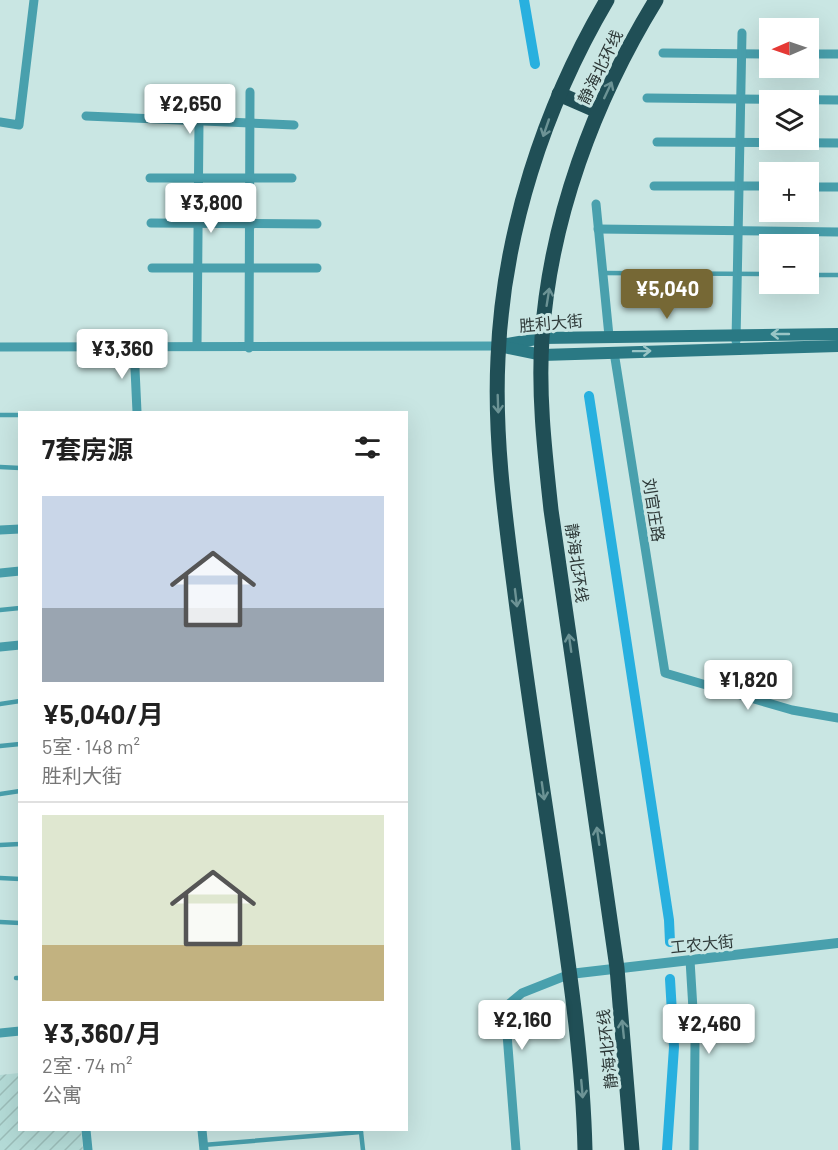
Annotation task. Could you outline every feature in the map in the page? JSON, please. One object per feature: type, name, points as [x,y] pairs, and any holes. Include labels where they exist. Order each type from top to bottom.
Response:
[{"type":"highway","name":"静海北环线","points":[[585,1150],[570,974],[508,541],[500,441],[499,346],[509,266],[521,209],[559,94],[608,0]]},
{"type":"highway","name":"静海北环线","points":[[632,1150],[617,968],[551,510],[546,457],[542,338],[552,271],[564,215],[598,111],[656,0]]},
{"type":"highway","points":[[559,94],[598,111]]},
{"type":"main road","name":"胜利大街","points":[[499,346],[542,338],[838,334]]},
{"type":"main road","name":"胜利大街","points":[[499,346],[542,355],[838,346]]},
{"type":"street","points":[[0,122],[19,125],[34,0]]},
{"type":"street","points":[[736,349],[742,33]]},
{"type":"street","points":[[663,53],[759,54]]},
{"type":"street","points":[[819,54],[838,54]]},
{"type":"street","points":[[249,348],[248,123],[250,92]]},
{"type":"street","points":[[647,98],[838,100]]},
{"type":"street","points":[[86,116],[294,125]]},
{"type":"street","points":[[197,346],[199,122]]},
{"type":"street","points":[[657,142],[838,144]]},
{"type":"street","points":[[150,178],[292,178]]},
{"type":"street","points":[[654,186],[759,186]]},
{"type":"street","points":[[819,186],[838,187]]},
{"type":"street","points":[[596,204],[609,336]]},
{"type":"street","points":[[151,223],[317,224]]},
{"type":"street","points":[[598,228],[838,232]]},
{"type":"street","points":[[152,268],[317,268]]},
{"type":"street","points":[[134,346],[137,411]]},
{"type":"street","points":[[0,347],[499,346]]},
{"type":"street","name":"刘官庄路","points":[[614,352],[665,673],[792,710],[838,718]]},
{"type":"street","points":[[0,530],[18,529]]},
{"type":"street","points":[[0,573],[18,571]]},
{"type":"street","points":[[0,647],[18,645]]},
{"type":"street","name":"工农大街","points":[[570,974],[838,943]]},
{"type":"street","points":[[690,960],[695,1042],[694,1150]]},
{"type":"street","points":[[516,1150],[506,1021],[510,1003],[522,993],[570,974]]},
{"type":"street","points":[[0,1033],[18,1031]]},
{"type":"street","points":[[86,1131],[88,1150]]},
{"type":"street","points":[[192,1150],[203,1148],[202,1131]]},
{"type":"lane","points":[[602,273],[759,274]]},
{"type":"lane","points":[[819,275],[838,275]]},
{"type":"lane","points":[[0,415],[18,416]]},
{"type":"lane","points":[[0,467],[18,468]]},
{"type":"lane","points":[[0,610],[18,608]]},
{"type":"lane","points":[[0,704],[18,701]]},
{"type":"lane","points":[[0,746],[18,744]]},
{"type":"lane","points":[[0,794],[18,791]]},
{"type":"lane","points":[[0,845],[18,844]]},
{"type":"lane","points":[[0,878],[18,879]]},
{"type":"lane","points":[[0,922],[18,923]]},
{"type":"lane","points":[[203,1148],[361,1131],[363,1150]]},
{"type":"shaded area","points":[[18,1073],[18,1131],[81,1131],[83,1150],[0,1150],[0,1075]]},
{"type":"waterway","points":[[524,0],[535,64]]},
{"type":"waterway","points":[[589,396],[669,920],[670,942]]},
{"type":"waterway","points":[[667,1150],[674,1047],[670,979]]}]
